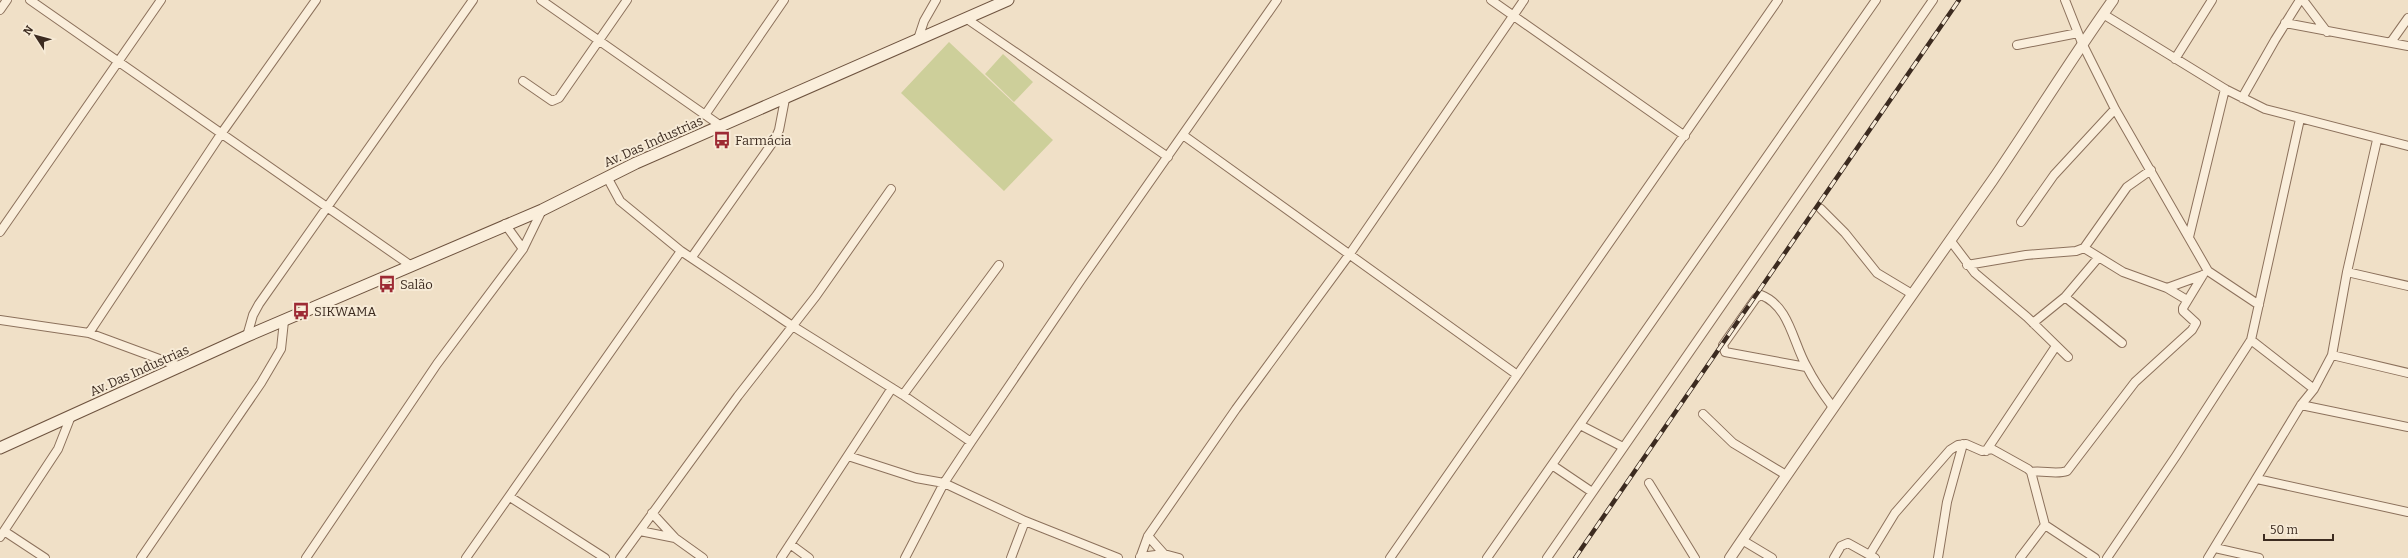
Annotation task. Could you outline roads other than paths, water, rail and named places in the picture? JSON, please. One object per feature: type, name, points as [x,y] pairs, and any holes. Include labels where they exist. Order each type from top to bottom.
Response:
[{"type":"main road","name":"Av. Das Industrias","points":[[0,448],[247,336],[505,224],[542,210],[607,177],[1008,0]]},
{"type":"street","points":[[0,10],[7,0]]},
{"type":"street","points":[[30,0],[326,209],[410,266]]},
{"type":"street","points":[[0,232],[161,0]]},
{"type":"street","points":[[89,333],[221,134],[316,0]]},
{"type":"street","points":[[247,336],[253,315],[259,304],[473,0]]},
{"type":"street","points":[[541,0],[721,126]]},
{"type":"street","points":[[523,81],[552,101],[556,101],[564,92],[598,40],[627,0]]},
{"type":"street","points":[[706,115],[784,0]]},
{"type":"street","points":[[918,40],[924,21],[936,0]]},
{"type":"street","points":[[905,558],[944,483],[971,442],[1182,135],[1277,0]]},
{"type":"street","points":[[1491,0],[1685,136]]},
{"type":"street","points":[[1179,558],[1164,554],[1140,558],[1148,536],[1236,409],[1349,255],[1524,0]]},
{"type":"street","points":[[1390,558],[1608,241],[1685,136],[1778,0]]},
{"type":"street","points":[[1487,558],[1876,0]]},
{"type":"street","points":[[1546,558],[1933,0]]},
{"type":"street","points":[[2065,0],[2080,38],[2115,109],[2151,170],[2164,197],[2189,237],[2205,273],[2259,305]]},
{"type":"street","points":[[1730,558],[1832,406],[1993,179],[2080,38],[2103,14],[2113,0]]},
{"type":"street","points":[[2175,59],[2212,0]]},
{"type":"street","points":[[2242,98],[2285,23],[2302,0],[2327,32]]},
{"type":"street","points":[[2103,14],[2225,89],[2265,109],[2377,140],[2408,146]]},
{"type":"street","points":[[2392,42],[2408,18]]},
{"type":"street","points":[[967,19],[1168,157]]},
{"type":"street","points":[[2285,23],[2408,46]]},
{"type":"street","points":[[2017,45],[2080,38]]},
{"type":"street","points":[[2189,237],[2225,89]]},
{"type":"street","points":[[692,258],[773,143],[779,130],[785,99]]},
{"type":"street","points":[[2021,222],[2054,176],[2115,109]]},
{"type":"street","points":[[2107,558],[2176,456],[2251,340],[2300,119]]},
{"type":"street","points":[[1182,135],[1516,374]]},
{"type":"street","points":[[2208,558],[2301,405],[2314,389],[2332,355],[2347,272],[2377,140]]},
{"type":"street","points":[[1967,265],[2026,255],[2076,251],[2084,248],[2127,187],[2151,170]]},
{"type":"street","points":[[607,177],[620,201],[681,251],[792,325],[903,395],[971,442]]},
{"type":"street","points":[[620,558],[792,325],[813,301],[891,189]]},
{"type":"street","points":[[1821,209],[1845,234],[1877,273],[1912,294]]},
{"type":"street","points":[[306,558],[437,364],[523,249],[542,210]]},
{"type":"street","points":[[505,224],[523,249]]},
{"type":"street","points":[[1950,240],[1967,265],[2033,323],[2068,357]]},
{"type":"street","points":[[2084,248],[2122,272],[2167,288],[2187,300]]},
{"type":"street","points":[[466,558],[681,251]]},
{"type":"street","points":[[2033,323],[2065,297],[2098,258]]},
{"type":"street","points":[[903,395],[999,265]]},
{"type":"street","points":[[2347,272],[2408,286]]},
{"type":"street","points":[[2167,288],[2205,273]]},
{"type":"street","points":[[1834,558],[1841,546],[1848,543],[1873,556],[1895,513],[1950,450],[1963,444],[1982,451],[1992,450],[1998,452],[2031,472],[2041,470],[2062,473],[2070,468],[2135,382],[2192,330],[2196,324],[2183,311],[2187,300],[2205,273]]},
{"type":"street","points":[[1806,367],[1725,352],[1723,345],[1748,309],[1761,295],[1775,304],[1788,322],[1806,367],[1832,406]]},
{"type":"street","points":[[2065,297],[2122,343]]},
{"type":"street","points":[[140,558],[269,371],[283,341],[287,319]]},
{"type":"street","points":[[0,320],[89,333],[181,367]]},
{"type":"street","points":[[2251,340],[2314,389]]},
{"type":"street","points":[[1986,451],[2056,346]]},
{"type":"street","points":[[2332,355],[2408,372]]},
{"type":"street","points":[[781,558],[892,388]]},
{"type":"street","points":[[2301,405],[2408,427]]},
{"type":"street","points":[[1703,414],[1737,446],[1786,475]]},
{"type":"street","points":[[45,558],[2,534],[58,448],[71,416]]},
{"type":"street","points":[[1580,425],[1623,447]]},
{"type":"street","points":[[1938,558],[1947,502],[1963,444]]},
{"type":"street","points":[[848,456],[916,478],[944,483],[1025,521],[1118,558]]},
{"type":"street","points":[[1552,465],[1592,492]]},
{"type":"street","points":[[2031,472],[2041,516],[2045,525],[2095,558]]},
{"type":"street","points":[[2257,479],[2408,512]]},
{"type":"street","points":[[1649,483],[1695,558]]},
{"type":"street","points":[[510,497],[605,558]]},
{"type":"street","points":[[652,513],[675,538],[703,558]]},
{"type":"street","points":[[1011,558],[1025,521]]},
{"type":"street","points":[[2020,558],[2045,525]]},
{"type":"street","points":[[640,531],[675,538]]},
{"type":"street","points":[[1148,536],[1164,554]]},
{"type":"street","points":[[1742,540],[1772,558]]},
{"type":"street","points":[[790,544],[809,558]]},
{"type":"street","points":[[2215,548],[2259,558]]},
{"type":"railway","points":[[1575,558],[1959,0]]},
{"type":"place","name":"Farmácia","points":[[722,140]]},
{"type":"place","name":"Salão","points":[[387,284]]},
{"type":"place","name":"SIKWAMA","points":[[301,311]]}]
